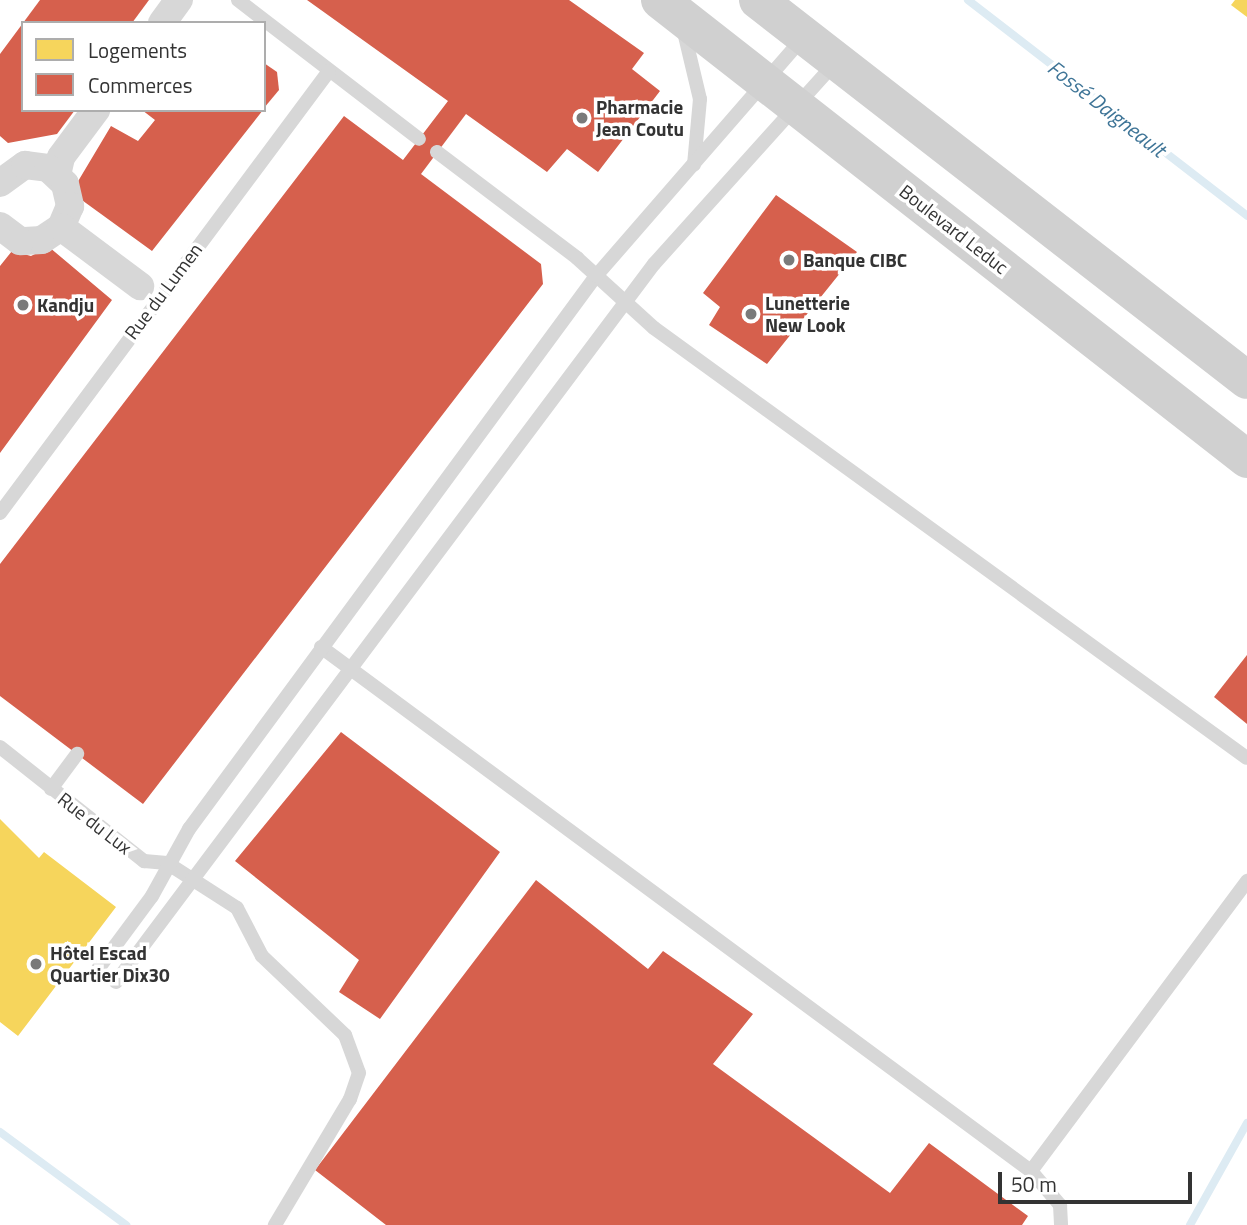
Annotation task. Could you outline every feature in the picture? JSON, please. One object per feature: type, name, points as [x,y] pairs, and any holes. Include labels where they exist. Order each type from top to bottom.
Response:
[{"type":"street","points":[[163,21],[179,0]]},
{"type":"street","points":[[758,0],[1247,380]]},
{"type":"street","name":"Boulevard Leduc","points":[[669,7],[1247,459]]},
{"type":"street","points":[[57,175],[61,157],[95,112]]},
{"type":"street","points":[[1,179],[24,165],[57,175],[69,194],[61,227],[42,240],[3,237]]},
{"type":"street","points":[[61,227],[140,286]]},
{"type":"lane","points":[[238,0],[265,21]]},
{"type":"lane","points":[[669,7],[699,88],[694,165]]},
{"type":"lane","points":[[266,22],[419,139]]},
{"type":"lane","points":[[98,969],[152,896],[167,863],[321,646],[596,276],[767,83],[805,36]]},
{"type":"lane","points":[[116,982],[170,904],[197,881],[349,667],[624,304],[837,61]]},
{"type":"lane","name":"Rue du Lumen","points":[[0,513],[329,71]]},
{"type":"lane","points":[[437,152],[596,276],[624,304],[1247,758]]},
{"type":"lane","points":[[321,646],[1031,1171],[1060,1205],[1061,1225]]},
{"type":"lane","name":"Rue du Lux","points":[[0,747],[144,861],[167,863],[237,908],[262,956],[345,1035],[356,1054],[359,1073],[350,1099],[275,1225]]},
{"type":"lane","points":[[51,789],[77,754]]},
{"type":"lane","points":[[1031,1171],[1247,881]]},
{"type":"building: Logements","points":[[1235,0],[1247,0],[1247,17],[1231,5]]},
{"type":"building: Logements","name":"Hôtel Escad Quartier Dix30","points":[[0,819],[39,858],[44,852],[116,907],[18,1036],[0,1022]]},
{"type":"building: Commerces","points":[[40,0],[149,0],[133,21],[24,21]]},
{"type":"building: Commerces","points":[[307,0],[569,0],[644,53],[632,69],[660,91],[598,172],[567,149],[547,172],[466,114],[421,174],[541,264],[543,284],[143,804],[0,696],[0,564],[344,116],[403,160],[448,101]]},
{"type":"building: Commerces","points":[[21,26],[21,112],[74,112],[57,134],[8,143],[0,136],[0,54]]},
{"type":"building: Commerces","points":[[266,64],[277,72],[279,90],[266,106]]},
{"type":"building: Commerces","points":[[145,112],[261,112],[152,251],[79,198],[77,183],[111,126],[138,141],[155,120]]},
{"type":"building: Commerces","name":"Banque CIBC","points":[[776,195],[857,252],[767,364],[709,325],[720,307],[703,293]]},
{"type":"building: Commerces","points":[[49,247],[112,300],[0,453],[0,266],[12,251],[31,256]]},
{"type":"building: Commerces","points":[[1247,655],[1247,724],[1214,697]]},
{"type":"building: Commerces","points":[[341,732],[500,852],[380,1019],[339,992],[359,960],[235,861]]},
{"type":"building: Commerces","points":[[536,880],[648,969],[663,951],[753,1014],[713,1064],[890,1193],[929,1143],[1028,1216],[1022,1225],[386,1225],[315,1170]]},
{"type":"waterway","name":"Fossé Daigneault","points":[[968,0],[1247,216]]},
{"type":"waterway","name":"Fossé Daigneault","points":[[1190,1225],[1247,1123]]},
{"type":"waterway","points":[[0,1132],[126,1225]]},
{"type":"place","name":"Pharmacie Jean Coutu","points":[[582,118]]},
{"type":"place","name":"Banque CIBC","points":[[789,260]]},
{"type":"place","name":"Kandju","points":[[23,305]]},
{"type":"place","name":"Lunetterie New Look","points":[[751,314]]},
{"type":"place","name":"Hôtel Escad Quartier Dix30","points":[[36,964]]}]
